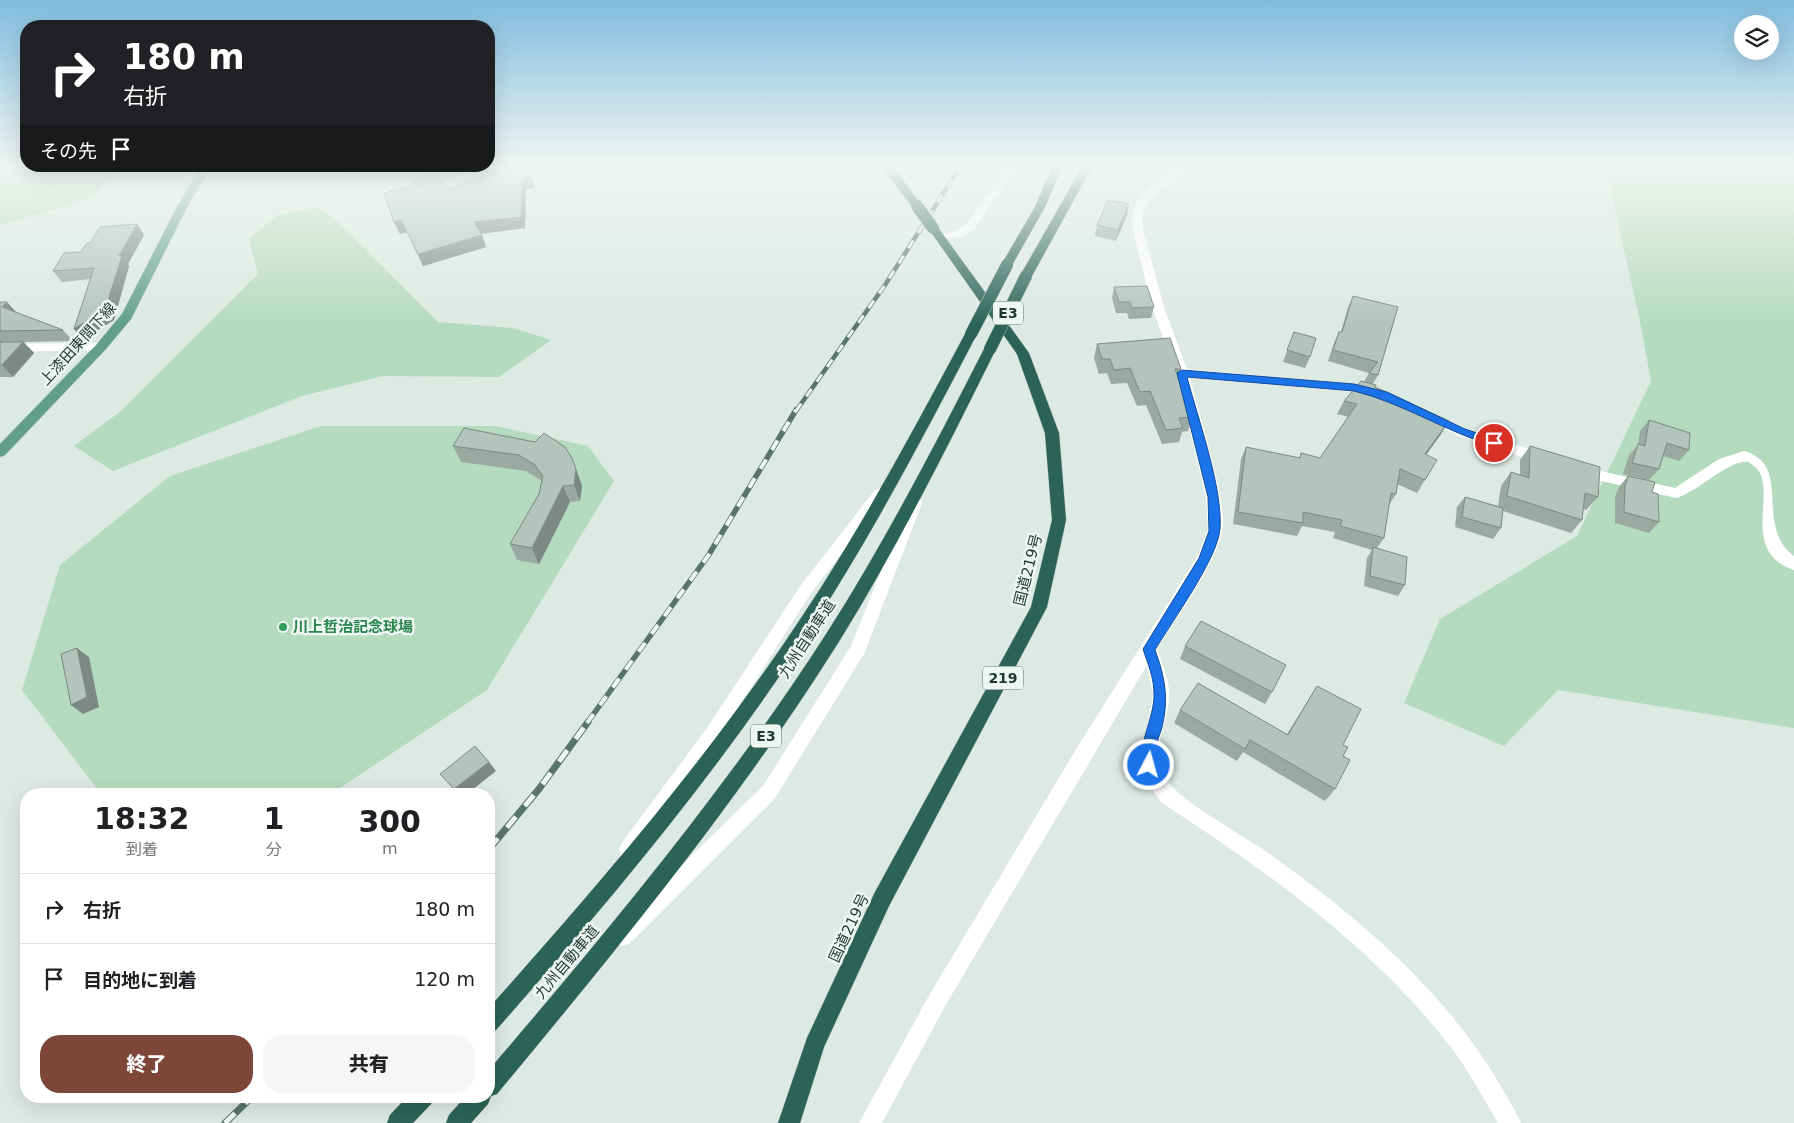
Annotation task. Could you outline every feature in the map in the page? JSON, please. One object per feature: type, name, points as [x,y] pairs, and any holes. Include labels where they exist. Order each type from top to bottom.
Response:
[{"type":"highway","name":"国道219号","points":[[789,1123],[814,1045],[882,899],[943,789],[1039,607],[1058,520],[1052,433],[1023,353],[927,219]]},
{"type":"highway","name":"E3","points":[[901,468],[1007,264],[1033,219]]},
{"type":"highway","name":"九州自動車道","points":[[495,1079],[584,974],[671,866],[784,711],[869,578],[926,476],[1026,276],[1058,219]]},
{"type":"highway","name":"九州自動車道","points":[[495,1016],[557,946]]},
{"type":"highway","points":[[398,1123],[417,1103]]},
{"type":"highway","points":[[457,1123],[474,1103]]},
{"type":"main road","name":"上漆田東間下線","points":[[0,452],[101,347],[127,316],[176,219]]},
{"type":"street","points":[[937,233],[959,234],[971,226],[975,219]]},
{"type":"street","points":[[870,1123],[943,991],[1084,752],[1204,560],[1214,531],[1213,497],[1182,373],[1158,306],[1137,226],[1137,219]]},
{"type":"street","points":[[0,348],[101,347]]},
{"type":"street","points":[[1182,373],[1354,388],[1383,394]]},
{"type":"street","points":[[1418,411],[1462,432],[1563,466],[1676,492],[1686,490],[1733,456],[1749,456],[1760,462],[1765,468],[1771,494],[1767,515],[1772,544],[1776,552],[1794,564]]},
{"type":"street","points":[[557,946],[713,733],[806,589],[901,468]]},
{"type":"street","points":[[584,974],[769,792],[858,649],[926,476]]},
{"type":"street","points":[[1149,649],[1159,679],[1161,696],[1156,726],[1148,751],[1149,765],[1155,782],[1168,797],[1305,890],[1396,971],[1460,1043],[1510,1123]]},
{"type":"green space","points":[[0,219],[19,219],[0,225]]},
{"type":"green space","points":[[272,219],[335,219],[438,322],[513,328],[551,340],[499,377],[383,376],[302,396],[113,471],[74,446],[121,411],[258,274],[249,239]]},
{"type":"green space","points":[[1617,219],[1794,219],[1794,728],[1558,690],[1504,746],[1404,703],[1440,619],[1577,536],[1651,381],[1640,321]]},
{"type":"green space","name":"川上哲治記念球場","points":[[321,426],[495,426],[588,446],[614,481],[487,690],[340,788],[96,788],[22,690],[60,565],[170,476]]},
{"type":"building","points":[[393,219],[498,219],[474,222],[482,235],[418,254],[401,220],[394,222]]},
{"type":"building","points":[[1099,219],[1122,219],[1118,230],[1097,225]]},
{"type":"building","points":[[137,224],[119,256],[122,256],[105,310],[74,329],[94,268],[53,271],[64,253],[81,252],[87,243],[90,243],[100,227]]},
{"type":"building","points":[[1147,286],[1154,307],[1132,308],[1130,302],[1119,302],[1114,287]]},
{"type":"building","points":[[1353,296],[1398,307],[1378,375],[1369,373],[1378,362],[1333,350],[1339,332],[1342,332]]},
{"type":"building","points":[[0,302],[7,302],[2,307],[63,330],[0,331]]},
{"type":"building","points":[[1294,332],[1316,338],[1310,357],[1287,350]]},
{"type":"building","points":[[1170,338],[1181,369],[1175,369],[1193,417],[1179,418],[1183,428],[1166,430],[1150,391],[1140,392],[1130,368],[1114,370],[1110,359],[1102,359],[1097,344]]},
{"type":"building","points":[[0,342],[23,342],[2,365],[0,365]]},
{"type":"building","points":[[1361,381],[1376,385],[1375,387],[1449,421],[1425,454],[1437,460],[1425,480],[1400,469],[1396,494],[1391,493],[1384,538],[1340,526],[1342,520],[1303,512],[1303,523],[1238,512],[1246,447],[1300,458],[1301,453],[1320,458],[1357,404],[1344,401]]},
{"type":"building","points":[[1649,420],[1690,433],[1689,450],[1667,443],[1659,469],[1632,463],[1638,444],[1645,446]]},
{"type":"building","points":[[464,428],[535,442],[544,433],[565,447],[572,458],[576,469],[574,485],[563,486],[532,548],[510,544],[539,494],[543,476],[535,465],[519,455],[453,446]]},
{"type":"building","points":[[1530,446],[1600,467],[1598,497],[1585,493],[1582,520],[1507,496],[1511,472],[1529,478]]},
{"type":"building","points":[[1628,476],[1655,482],[1652,492],[1658,494],[1659,522],[1624,512],[1625,486]]},
{"type":"building","points":[[1465,497],[1503,508],[1501,528],[1462,517]]},
{"type":"building","points":[[1373,547],[1407,557],[1405,585],[1370,576]]},
{"type":"building","points":[[1201,621],[1286,665],[1272,692],[1185,646]]},
{"type":"building","points":[[77,648],[87,697],[71,705],[61,654]]},
{"type":"building","points":[[1198,683],[1288,735],[1317,686],[1361,709],[1343,745],[1348,747],[1343,756],[1350,760],[1335,789],[1250,740],[1245,749],[1180,710]]},
{"type":"building","points":[[475,746],[489,762],[455,788],[453,788],[440,774]]},
{"type":"railway","points":[[796,411],[885,285],[927,219]]},
{"type":"railway","points":[[587,723],[708,556],[796,410]]},
{"type":"railway","points":[[495,842],[539,789],[588,722]]},
{"type":"railway","points":[[225,1123],[246,1103]]},
{"type":"place","name":"川上哲治記念球場","points":[[283,627]]},
{"type":"route","points":[[1149,765],[1148,751],[1156,726],[1161,696],[1159,679],[1149,649],[1204,560],[1214,531],[1213,497],[1192,420],[1182,373],[1354,388],[1383,394],[1462,432],[1494,443]]}]
